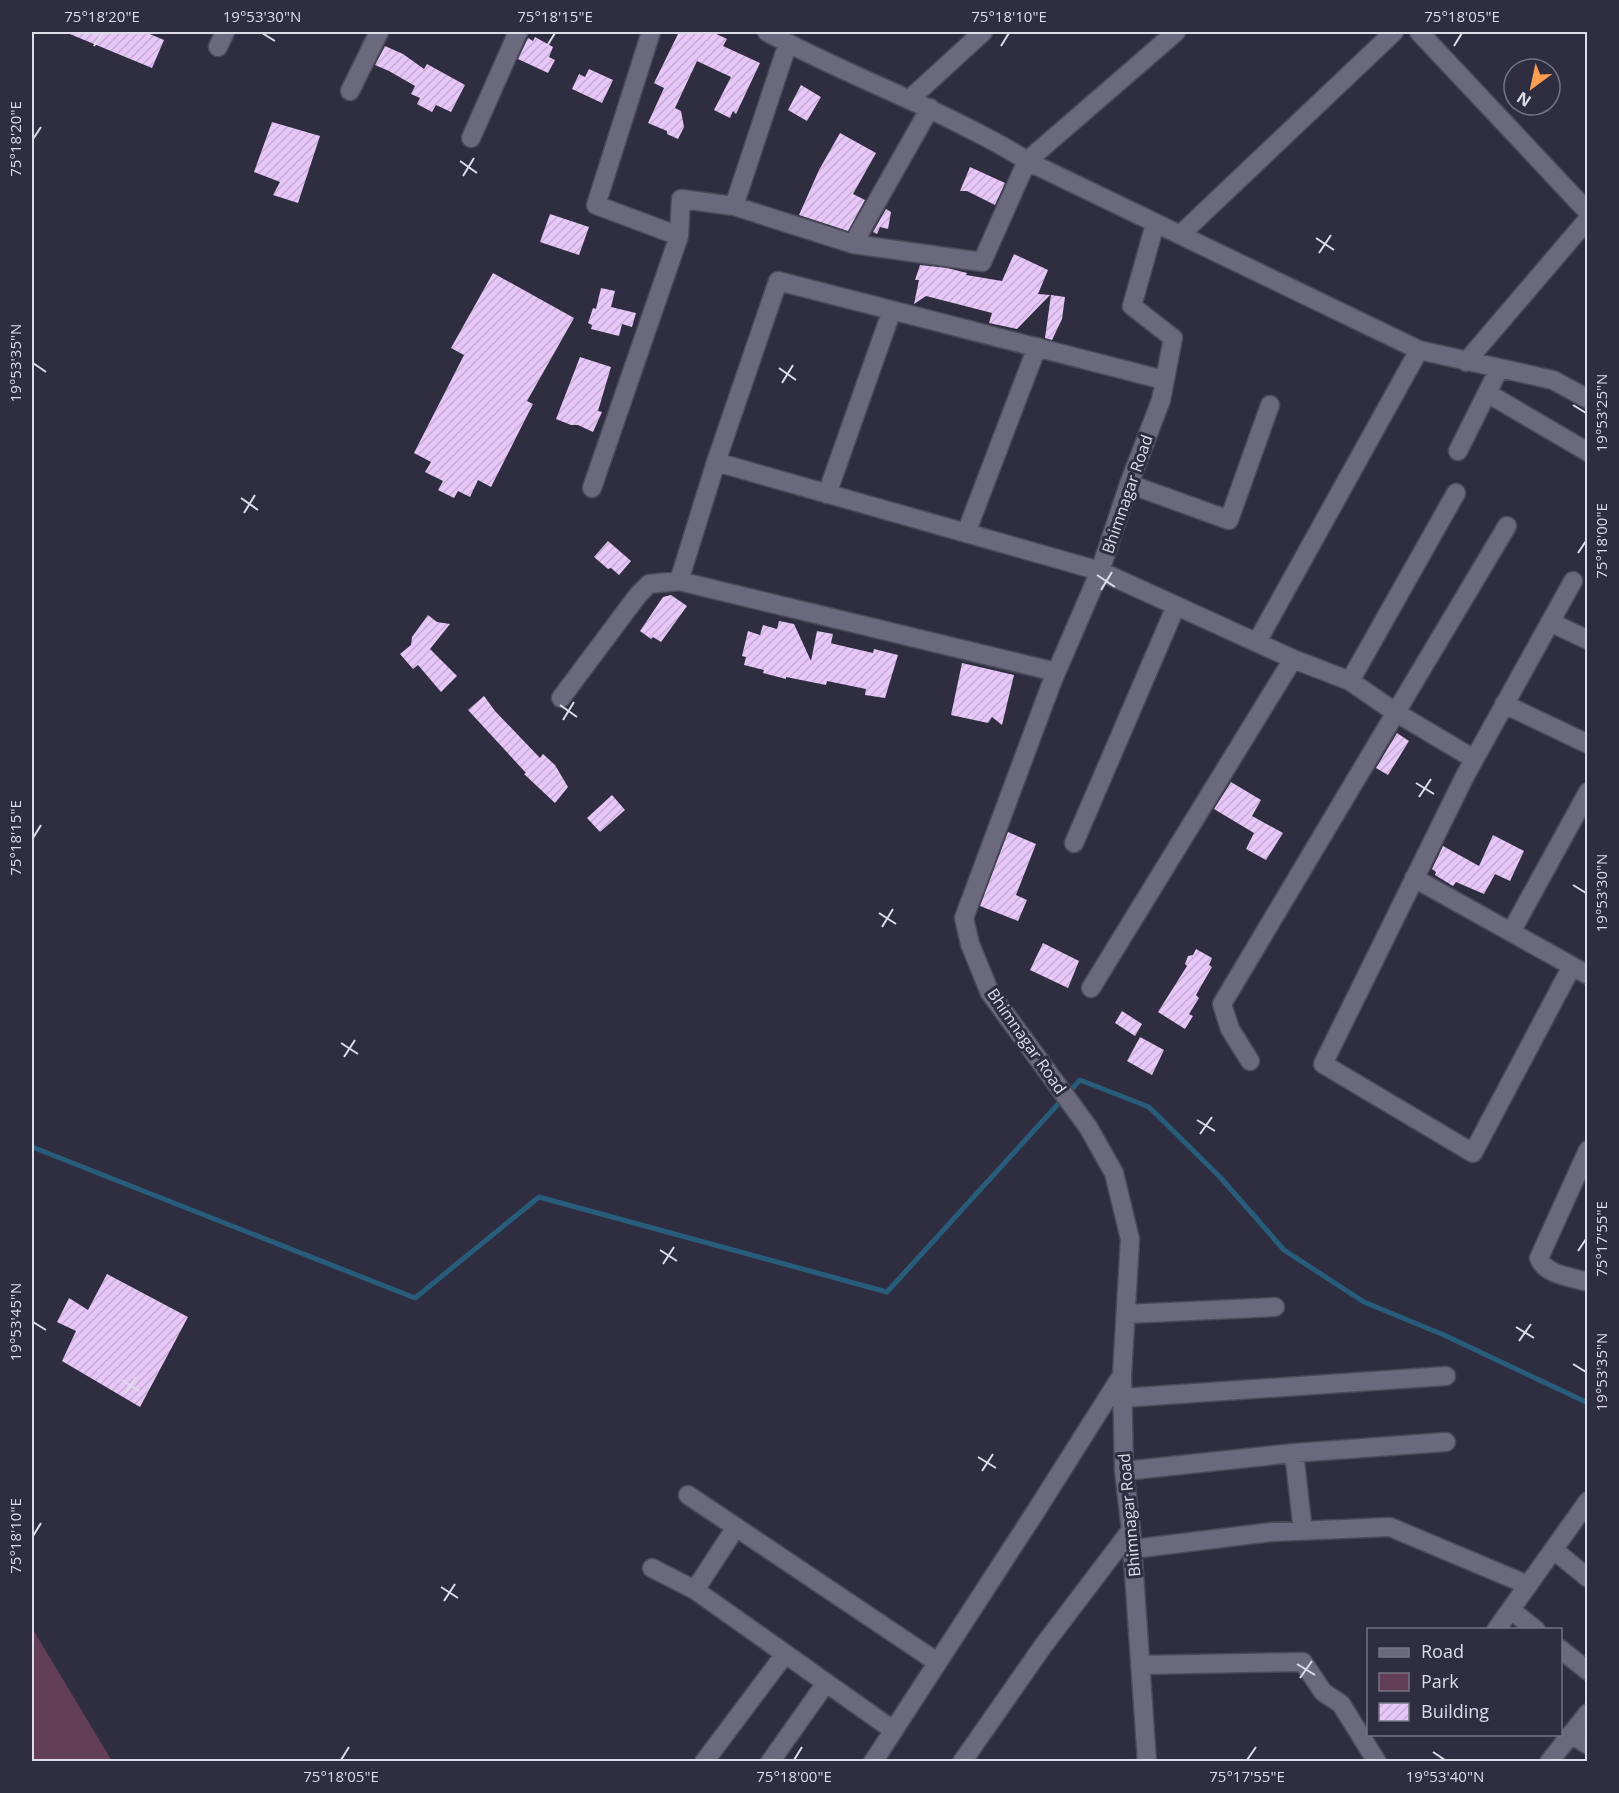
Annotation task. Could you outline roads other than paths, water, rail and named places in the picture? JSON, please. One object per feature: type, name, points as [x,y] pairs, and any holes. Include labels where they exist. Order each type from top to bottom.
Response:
[{"type":"street","points":[[350,91],[379,32]]},
{"type":"street","points":[[471,138],[518,32]]},
{"type":"street","points":[[651,32],[596,205],[680,237]]},
{"type":"street","points":[[767,32],[911,98],[1010,149],[1027,161],[1419,350],[1553,380],[1587,399]]},
{"type":"street","points":[[911,98],[983,32]]},
{"type":"street","points":[[592,488],[680,237],[681,199],[734,206],[853,244],[982,262],[1027,161],[1176,32]]},
{"type":"street","points":[[1180,235],[1394,32]]},
{"type":"street","points":[[1419,32],[1587,212]]},
{"type":"street","points":[[734,206],[788,43]]},
{"type":"street","points":[[853,244],[930,108]]},
{"type":"street","points":[[1466,362],[1587,219]]},
{"type":"street","name":"Bhimnagar Road","points":[[1147,1761],[1131,1530],[1124,1471],[1122,1375],[1130,1239],[1114,1173],[1088,1126],[990,993],[970,944],[964,918],[1056,672],[1100,571],[1129,484],[1161,400],[1173,338],[1132,306],[1155,224]]},
{"type":"street","points":[[679,581],[716,462],[778,280],[1164,380]]},
{"type":"street","points":[[827,494],[892,310]]},
{"type":"street","points":[[966,533],[1037,347]]},
{"type":"street","points":[[1257,642],[1419,350]]},
{"type":"street","points":[[1458,451],[1499,369]]},
{"type":"street","points":[[1487,393],[1587,452]]},
{"type":"street","points":[[1129,484],[1229,520],[1270,405]]},
{"type":"street","points":[[716,462],[1100,571],[1293,658],[1350,681],[1395,712],[1474,759]]},
{"type":"street","points":[[1350,681],[1456,493]]},
{"type":"street","points":[[1250,1061],[1230,1029],[1222,1004],[1507,526]]},
{"type":"street","points":[[561,698],[649,584],[679,581],[1056,672]]},
{"type":"street","points":[[1414,878],[1580,970],[1473,1153],[1323,1064],[1414,878],[1474,759],[1573,581]]},
{"type":"street","points":[[1074,843],[1176,606]]},
{"type":"street","points":[[1550,622],[1587,640]]},
{"type":"street","points":[[1091,988],[1293,658]]},
{"type":"street","points":[[1504,704],[1587,744]]},
{"type":"street","points":[[1511,932],[1587,792]]},
{"type":"street","points":[[1587,1150],[1539,1258],[1541,1264],[1549,1270],[1587,1282]]},
{"type":"street","points":[[1126,1314],[1275,1307]]},
{"type":"street","points":[[873,1761],[1122,1375]]},
{"type":"street","points":[[1122,1398],[1446,1376]]},
{"type":"street","points":[[1124,1471],[1294,1453],[1446,1442]]},
{"type":"street","points":[[1294,1453],[1303,1532]]},
{"type":"street","points":[[688,1495],[938,1662]]},
{"type":"street","points":[[1497,1628],[1587,1501]]},
{"type":"street","points":[[694,1590],[736,1527]]},
{"type":"street","points":[[1132,1549],[1272,1532],[1390,1527],[1528,1585]]},
{"type":"street","points":[[962,1761],[1043,1646],[1131,1530]]},
{"type":"street","points":[[1554,1550],[1587,1578]]},
{"type":"street","points":[[652,1568],[694,1590],[893,1730]]},
{"type":"street","points":[[1511,1610],[1535,1628]]},
{"type":"street","points":[[1562,1651],[1587,1671]]},
{"type":"street","points":[[704,1761],[785,1654]]},
{"type":"street","points":[[1140,1665],[1303,1662],[1323,1692],[1341,1704],[1377,1761]]},
{"type":"street","points":[[770,1761],[826,1683]]},
{"type":"street","points":[[1549,1761],[1560,1738],[1587,1713]]},
{"type":"street","points":[[1560,1738],[1587,1745]]},
{"type":"waterway","points":[[32,1147],[415,1298],[539,1197],[887,1292],[1080,1080],[1149,1107],[1220,1177],[1284,1250],[1364,1302],[1444,1335],[1588,1403]]}]
